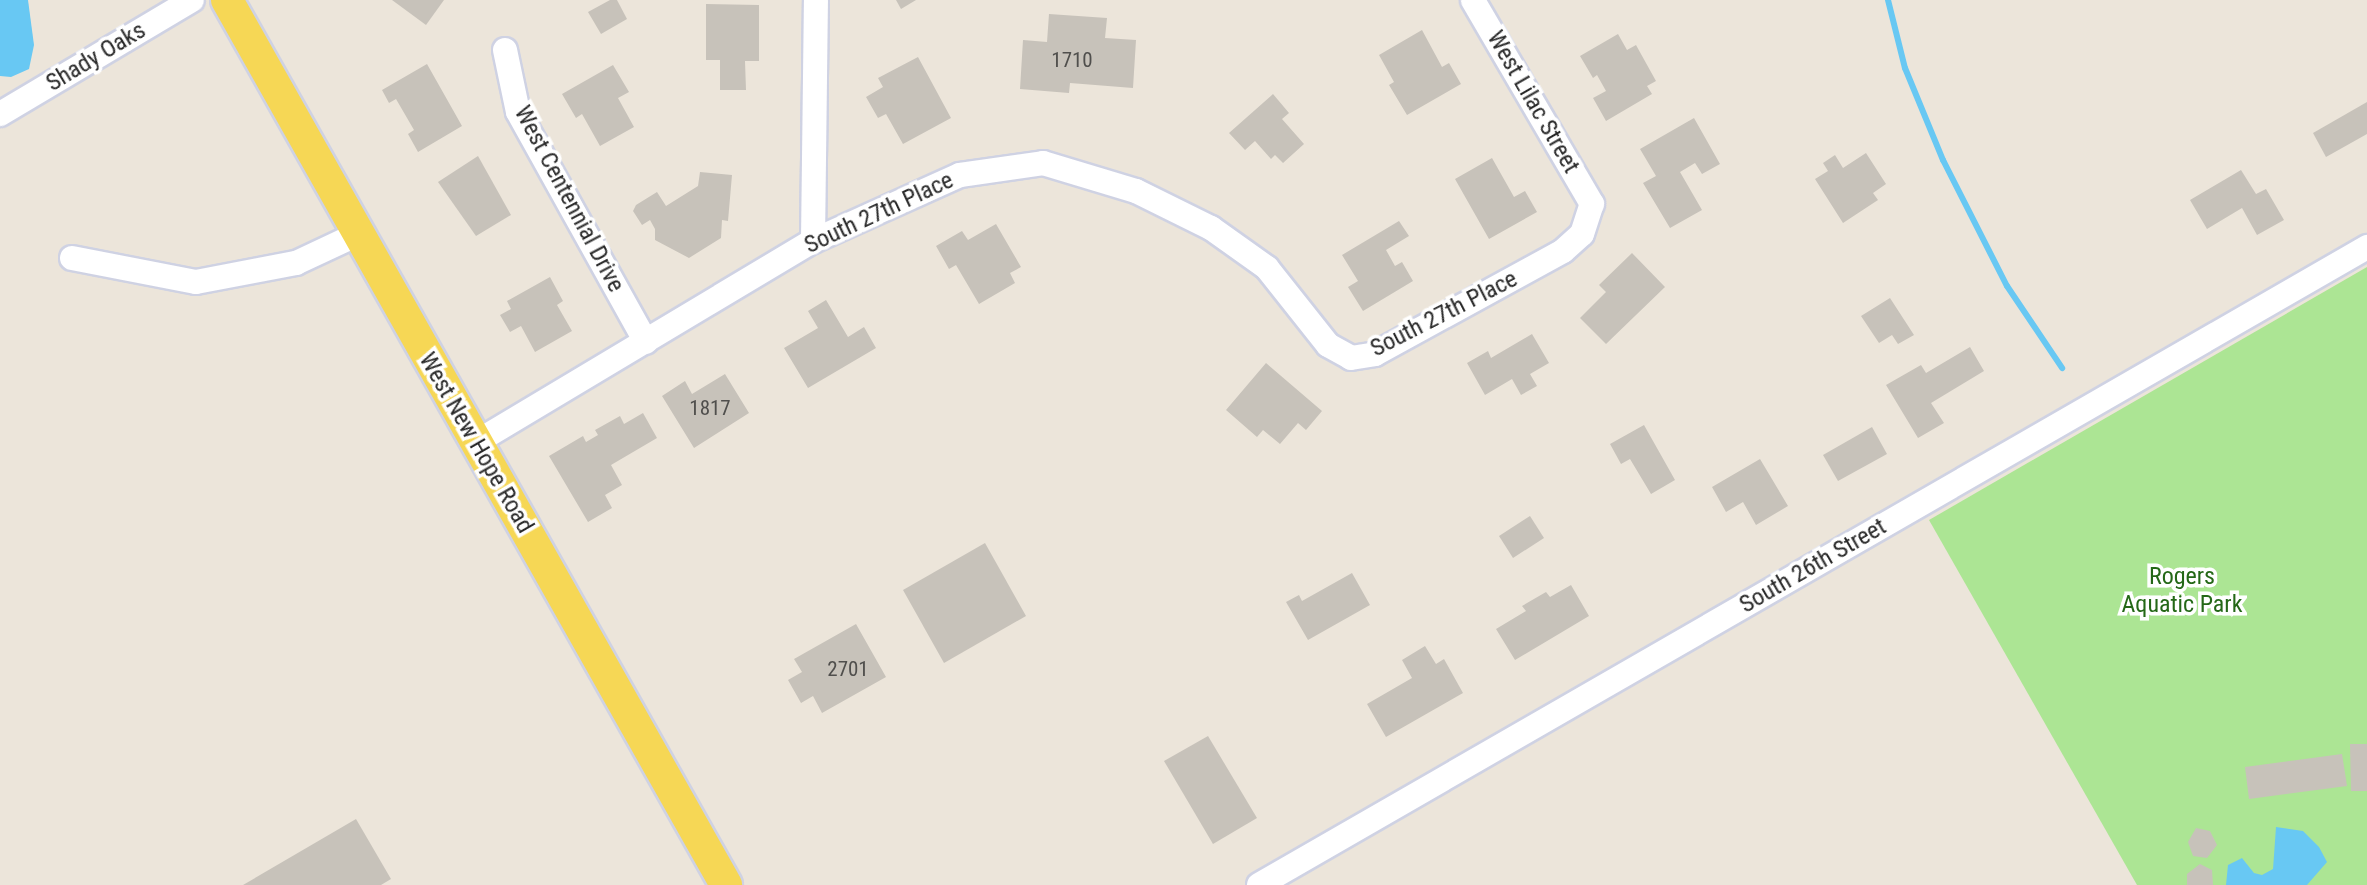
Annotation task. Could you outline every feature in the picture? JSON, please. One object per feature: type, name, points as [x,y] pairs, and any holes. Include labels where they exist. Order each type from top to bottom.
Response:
[{"type":"main road","name":"West New Hope Road","points":[[227,0],[726,885]]},
{"type":"street","name":"Shady Oaks","points":[[0,114],[192,0]]},
{"type":"street","points":[[813,242],[816,0]]},
{"type":"street","name":"West Lilac Street","points":[[1473,0],[1592,204]]},
{"type":"street","name":"West Centennial Drive","points":[[505,50],[518,112],[646,342]]},
{"type":"street","name":"South 27th Place","points":[[475,443],[813,242],[960,175],[1043,163],[1136,191],[1211,228],[1267,268],[1328,345],[1351,358],[1375,354],[1563,251],[1581,234],[1592,204]]},
{"type":"street","points":[[72,258],[196,282],[296,263],[358,234]]},
{"type":"street","name":"South 26th Street","points":[[1259,885],[2367,247]]},
{"type":"green space","name":"Rogers Aquatic Park","points":[[2367,267],[2367,885],[2137,885],[1929,520]]},
{"type":"water","points":[[0,0],[28,0],[34,45],[29,69],[11,77],[0,76]]},
{"type":"water","points":[[2276,827],[2303,831],[2319,847],[2327,862],[2307,885],[2226,885],[2228,865],[2242,858],[2254,873],[2262,875],[2273,869]]},
{"type":"building","points":[[392,0],[444,0],[426,25]]},
{"type":"building","points":[[610,0],[617,0],[627,19],[601,34],[588,12]]},
{"type":"building","points":[[896,0],[916,0],[901,9]]},
{"type":"building","points":[[706,4],[759,5],[759,61],[745,61],[746,90],[720,90],[720,60],[706,60]]},
{"type":"building","points":[[1049,14],[1107,18],[1105,38],[1136,40],[1133,88],[1070,83],[1069,93],[1020,89],[1023,40],[1047,42]]},
{"type":"building","points":[[1422,30],[1442,67],[1449,63],[1461,84],[1407,115],[1389,85],[1394,82],[1379,55]]},
{"type":"building","points":[[1618,34],[1627,50],[1636,45],[1656,81],[1647,86],[1652,94],[1606,121],[1593,98],[1606,91],[1597,75],[1593,78],[1580,56]]},
{"type":"building","points":[[918,57],[951,118],[903,144],[886,114],[878,118],[866,97],[883,87],[878,78]]},
{"type":"building","points":[[427,64],[462,126],[418,152],[408,134],[414,130],[396,99],[389,103],[382,90]]},
{"type":"building","points":[[613,65],[629,92],[618,98],[634,127],[600,146],[582,114],[576,118],[562,94]]},
{"type":"building","points":[[1273,94],[1289,113],[1282,119],[1304,144],[1283,163],[1275,155],[1271,159],[1255,141],[1245,150],[1229,133]]},
{"type":"building","points":[[2367,102],[2367,134],[2326,157],[2313,133]]},
{"type":"building","points":[[1694,118],[1720,164],[1702,174],[1695,163],[1680,172],[1702,210],[1670,228],[1643,183],[1656,176],[1640,149]]},
{"type":"building","points":[[1866,153],[1886,184],[1873,193],[1878,200],[1843,223],[1815,179],[1828,171],[1823,163],[1835,155],[1843,168]]},
{"type":"building","points":[[478,156],[511,215],[476,236],[438,182]]},
{"type":"building","points":[[1492,158],[1514,197],[1525,191],[1537,212],[1489,239],[1455,179]]},
{"type":"building","points":[[2241,170],[2256,194],[2266,189],[2284,220],[2257,235],[2242,208],[2207,229],[2190,200]]},
{"type":"building","points":[[700,172],[732,175],[728,221],[722,220],[721,238],[689,258],[655,240],[655,229],[650,220],[642,225],[633,211],[636,205],[657,192],[666,206],[698,186]]},
{"type":"building","points":[[1399,221],[1409,236],[1386,250],[1395,266],[1402,262],[1413,281],[1363,311],[1348,287],[1358,281],[1342,255]]},
{"type":"building","points":[[996,224],[1021,267],[1010,273],[1015,283],[979,304],[956,265],[949,269],[936,246],[962,231],[968,240]]},
{"type":"building","points":[[1632,253],[1665,287],[1606,344],[1580,318],[1606,292],[1599,285]]},
{"type":"building","points":[[550,277],[563,301],[557,305],[572,331],[535,352],[521,326],[510,332],[500,315],[511,309],[507,301]]},
{"type":"building","points":[[1890,298],[1914,335],[1898,344],[1892,335],[1879,343],[1861,316]]},
{"type":"building","points":[[826,300],[848,337],[864,327],[876,348],[808,388],[784,348],[818,328],[808,311]]},
{"type":"building","points":[[1532,334],[1549,363],[1530,374],[1537,386],[1521,395],[1512,379],[1485,395],[1467,363],[1488,351],[1491,358]]},
{"type":"building","points":[[1970,347],[1984,371],[1931,403],[1944,423],[1918,438],[1886,385],[1921,365],[1926,373]]},
{"type":"building","points":[[1266,363],[1322,411],[1306,430],[1298,423],[1280,444],[1263,430],[1257,437],[1226,410]]},
{"type":"building","points":[[725,374],[749,413],[694,448],[662,396],[685,381],[692,394]]},
{"type":"building","points":[[643,413],[657,438],[611,465],[622,485],[605,495],[612,508],[588,522],[549,456],[583,436],[586,442],[598,435],[595,430],[620,416],[624,424]]},
{"type":"building","points":[[1644,425],[1675,480],[1651,494],[1630,459],[1621,464],[1610,444]]},
{"type":"building","points":[[1872,427],[1887,454],[1838,481],[1823,455]]},
{"type":"building","points":[[1760,459],[1788,506],[1756,525],[1743,502],[1726,512],[1712,487]]},
{"type":"building","points":[[1530,516],[1544,538],[1513,558],[1499,536]]},
{"type":"building","points":[[985,543],[1026,616],[944,663],[903,590]]},
{"type":"building","points":[[1352,573],[1370,605],[1308,640],[1286,602],[1299,595],[1302,601]]},
{"type":"building","points":[[1571,585],[1589,616],[1515,660],[1496,629],[1526,611],[1522,606],[1546,592],[1550,597]]},
{"type":"building","points":[[856,624],[886,677],[822,713],[813,696],[801,703],[788,680],[802,672],[794,659]]},
{"type":"building","points":[[1425,646],[1436,664],[1444,659],[1463,693],[1386,737],[1367,704],[1412,678],[1402,660]]},
{"type":"building","points":[[1208,736],[1257,818],[1213,844],[1164,761]]},
{"type":"building","points":[[2350,744],[2367,744],[2367,791],[2351,791]]},
{"type":"building","points":[[2342,754],[2347,786],[2249,799],[2245,767]]},
{"type":"building","points":[[356,819],[391,879],[381,885],[243,885]]},
{"type":"building","points":[[2196,828],[2210,831],[2217,845],[2207,858],[2193,856],[2188,842]]},
{"type":"building","points":[[2200,864],[2212,870],[2213,885],[2187,885],[2187,874]]},
{"type":"waterway","points":[[1888,0],[1905,68],[1943,160],[2007,286],[2062,368]]}]
